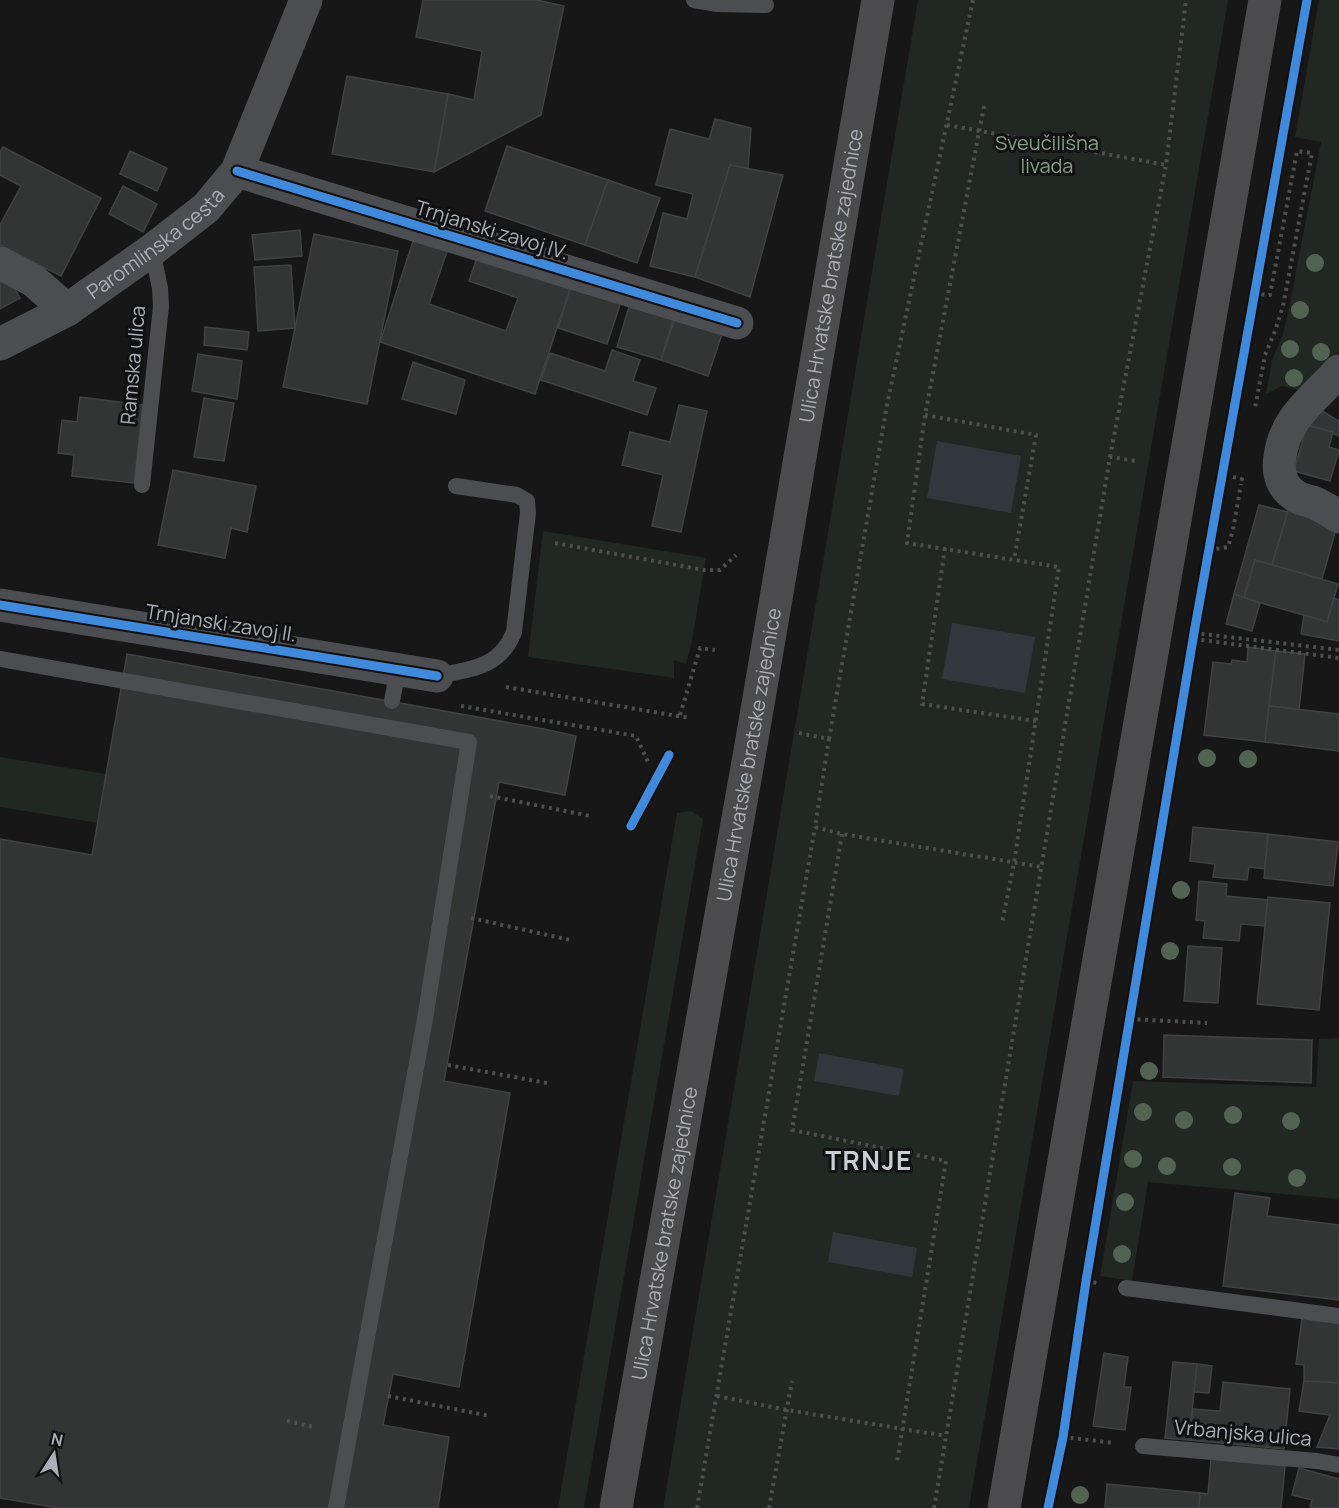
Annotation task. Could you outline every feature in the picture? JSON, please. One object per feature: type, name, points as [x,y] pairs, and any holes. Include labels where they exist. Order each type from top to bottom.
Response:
[{"type":"main road","name":"Ulica Hrvatske bratske zajednice","points":[[616,1508],[753,733],[878,0]]},
{"type":"main road","points":[[1004,1508],[1265,0]]},
{"type":"street","name":"Paromlinska cesta","points":[[0,344],[67,310],[152,250],[206,208],[237,171],[306,0]]},
{"type":"street","name":"Trnjanski zavoj IV.","points":[[237,171],[737,323]]},
{"type":"street","points":[[0,263],[34,281],[67,310]]},
{"type":"street","points":[[1339,370],[1308,401],[1287,428],[1278,469],[1282,482],[1297,496],[1315,503],[1339,518]]},
{"type":"street","name":"Trnjanski zavoj II.","points":[[0,605],[436,676]]},
{"type":"lane","points":[[694,0],[717,4],[766,5]]},
{"type":"lane","name":"Ramska ulica","points":[[142,485],[160,306],[160,288],[152,250]]},
{"type":"lane","points":[[436,676],[479,667],[496,659],[509,645],[514,632],[528,513],[527,501],[517,495],[456,486]]},
{"type":"lane","points":[[0,659],[469,742],[425,1019],[336,1508]]},
{"type":"lane","points":[[392,701],[398,669]]},
{"type":"lane","points":[[1126,1288],[1339,1316]]},
{"type":"lane","name":"Vrbanjska ulica","points":[[1143,1446],[1317,1461],[1339,1465]]},
{"type":"path","points":[[697,1508],[887,405],[973,0]]},
{"type":"path","points":[[934,1508],[1110,457],[1166,165],[1186,0]]},
{"type":"path","points":[[984,106],[926,416],[907,543],[1059,567],[1014,863],[1002,923]]},
{"type":"path","points":[[947,125],[1166,165]]},
{"type":"path","points":[[1254,294],[1270,295],[1297,151],[1312,153],[1283,306],[1265,355],[1254,415]]},
{"type":"path","points":[[1252,306],[1256,282]]},
{"type":"path","points":[[926,416],[1036,435],[1014,560]]},
{"type":"path","points":[[1110,457],[1136,461]]},
{"type":"path","points":[[1211,539],[1209,554],[1227,547],[1233,530],[1244,468]]},
{"type":"path","points":[[1233,477],[1242,478]]},
{"type":"path","points":[[551,542],[704,570],[720,570],[736,555]]},
{"type":"path","points":[[945,548],[922,704],[1036,722]]},
{"type":"path","points":[[1193,640],[1196,622]]},
{"type":"path","points":[[1193,640],[1339,650]]},
{"type":"path","points":[[1193,640],[1339,658]]},
{"type":"path","points":[[680,715],[700,648],[715,650]]},
{"type":"path","points":[[436,676],[432,702],[636,736],[648,762]]},
{"type":"path","points":[[494,686],[690,717]]},
{"type":"path","points":[[799,733],[829,739]]},
{"type":"path","points":[[496,797],[590,816]]},
{"type":"path","points":[[815,827],[842,834],[1042,867]]},
{"type":"path","points":[[842,834],[792,1130],[946,1161],[897,1462]]},
{"type":"path","points":[[474,919],[570,940]]},
{"type":"path","points":[[1128,1031],[1132,1008]]},
{"type":"path","points":[[1130,1019],[1207,1023]]},
{"type":"path","points":[[447,1065],[547,1083]]},
{"type":"path","points":[[1085,1292],[1088,1270]]},
{"type":"path","points":[[769,1508],[792,1381]]},
{"type":"path","points":[[388,1396],[490,1416]]},
{"type":"path","points":[[717,1396],[946,1436]]},
{"type":"path","points":[[287,1421],[314,1427]]},
{"type":"path","points":[[1065,1426],[1062,1442],[1143,1446]]},
{"type":"green space","name":"Sveučilišna livada","points":[[918,0],[1228,0],[969,1508],[663,1508]]},
{"type":"green space","points":[[1319,0],[1339,0],[1339,351],[1299,390],[1282,386],[1266,394],[1272,360],[1283,334],[1289,308],[1321,142],[1295,137]]},
{"type":"green space","points":[[543,531],[706,558],[686,664],[674,660],[674,678],[528,657]]},
{"type":"green space","points":[[0,757],[106,774],[98,823],[0,807]]},
{"type":"green space","points":[[691,811],[703,819],[584,1508],[558,1508],[677,813]]},
{"type":"green space","points":[[1339,1038],[1339,1199],[1148,1182],[1132,1281],[1100,1276],[1133,1081],[1316,1087],[1319,1039]]},
{"type":"shaded area","points":[[937,441],[1021,456],[1011,513],[927,498]]},
{"type":"shaded area","points":[[952,623],[1035,637],[1025,693],[942,679]]},
{"type":"shaded area","points":[[819,1053],[904,1069],[899,1096],[814,1081]]},
{"type":"shaded area","points":[[833,1232],[917,1248],[912,1277],[828,1262]]},
{"type":"building","points":[[423,0],[537,0],[564,6],[541,115],[434,172],[448,94],[474,100],[482,51],[416,37]]},
{"type":"building","points":[[347,76],[448,94],[434,172],[332,154]]},
{"type":"building","points":[[715,119],[751,128],[748,169],[730,165],[695,277],[650,266],[663,213],[687,219],[693,194],[656,185],[670,129],[709,139]]},
{"type":"building","points":[[507,146],[608,180],[585,245],[485,211]]},
{"type":"building","points":[[3,147],[101,198],[61,276],[0,245],[0,225],[21,186],[0,175],[0,152]]},
{"type":"building","points":[[130,151],[167,168],[157,191],[120,174]]},
{"type":"building","points":[[730,165],[783,175],[750,297],[695,277]]},
{"type":"building","points":[[608,180],[660,198],[637,263],[585,245]]},
{"type":"building","points":[[123,186],[157,204],[143,232],[109,214]]},
{"type":"building","points":[[417,229],[451,240],[429,304],[506,331],[518,298],[469,281],[479,251],[572,283],[535,394],[380,342]]},
{"type":"building","points":[[300,230],[302,256],[255,260],[252,235]]},
{"type":"building","points":[[314,234],[398,251],[367,404],[283,387]]},
{"type":"building","points":[[291,265],[295,328],[258,331],[254,267]]},
{"type":"building","points":[[4,270],[20,298],[0,309],[0,272]]},
{"type":"building","points":[[572,283],[622,299],[607,344],[558,328]]},
{"type":"building","points":[[631,300],[675,313],[661,360],[617,347]]},
{"type":"building","points":[[676,315],[723,331],[708,376],[661,360]]},
{"type":"building","points":[[205,327],[249,332],[247,350],[204,345]]},
{"type":"building","points":[[612,350],[640,360],[633,381],[656,388],[647,415],[541,380],[550,353],[605,371]]},
{"type":"building","points":[[198,354],[242,361],[237,399],[192,391]]},
{"type":"building","points":[[413,362],[465,380],[456,414],[402,399]]},
{"type":"building","points":[[80,397],[143,405],[134,483],[72,476],[74,455],[58,453],[62,420],[77,422]]},
{"type":"building","points":[[204,398],[234,403],[224,461],[194,457]]},
{"type":"building","points":[[679,405],[707,411],[681,532],[652,526],[663,475],[622,465],[630,432],[670,442]]},
{"type":"building","points":[[1317,408],[1339,421],[1339,436],[1307,425]]},
{"type":"building","points":[[1307,425],[1333,432],[1329,447],[1339,450],[1330,481],[1294,471]]},
{"type":"building","points":[[173,470],[256,486],[247,532],[231,528],[225,558],[158,545]]},
{"type":"building","points":[[1259,505],[1288,512],[1272,565],[1255,560],[1244,598],[1234,594]]},
{"type":"building","points":[[1289,508],[1338,522],[1322,579],[1272,565]]},
{"type":"building","points":[[1255,560],[1338,584],[1327,622],[1244,598]]},
{"type":"building","points":[[1234,594],[1260,603],[1252,631],[1226,624]]},
{"type":"building","points":[[1334,598],[1339,600],[1339,641],[1301,634],[1304,615],[1327,622]]},
{"type":"building","points":[[1248,647],[1276,651],[1265,742],[1204,735],[1213,662],[1231,664],[1232,660],[1247,662]]},
{"type":"building","points":[[1276,651],[1305,654],[1299,710],[1269,706]]},
{"type":"building","points":[[127,654],[576,736],[565,795],[499,782],[444,1081],[510,1093],[459,1387],[393,1374],[383,1425],[449,1437],[438,1508],[58,1508],[0,1498],[0,839],[92,855]]},
{"type":"building","points":[[1269,706],[1339,714],[1339,751],[1265,742]]},
{"type":"building","points":[[1193,827],[1268,834],[1265,869],[1249,867],[1247,880],[1213,877],[1215,864],[1190,861]]},
{"type":"building","points":[[1268,834],[1338,842],[1333,886],[1264,878]]},
{"type":"building","points":[[1199,881],[1227,884],[1226,896],[1268,900],[1265,926],[1241,924],[1239,941],[1203,938],[1205,921],[1196,920]]},
{"type":"building","points":[[1268,897],[1330,903],[1319,1010],[1257,1004]]},
{"type":"building","points":[[1188,946],[1222,948],[1218,1003],[1184,1001]]},
{"type":"building","points":[[1164,1035],[1312,1040],[1311,1083],[1163,1077]]},
{"type":"building","points":[[1235,1193],[1270,1198],[1267,1216],[1339,1225],[1339,1300],[1223,1286]]},
{"type":"building","points":[[1302,1318],[1339,1323],[1339,1383],[1304,1381],[1304,1365],[1296,1364]]},
{"type":"building","points":[[1104,1353],[1128,1357],[1124,1387],[1131,1387],[1125,1430],[1093,1426]]},
{"type":"building","points":[[1173,1362],[1197,1364],[1189,1440],[1165,1438]]},
{"type":"building","points":[[1197,1364],[1212,1366],[1209,1393],[1194,1392]]},
{"type":"building","points":[[1304,1381],[1339,1383],[1339,1449],[1317,1447],[1330,1415],[1299,1411]]},
{"type":"building","points":[[1223,1382],[1290,1389],[1284,1449],[1189,1440],[1193,1409],[1220,1411]]},
{"type":"building","points":[[1211,1459],[1285,1466],[1281,1508],[1199,1508],[1200,1493],[1208,1494]]},
{"type":"building","points":[[1299,1468],[1339,1479],[1339,1508],[1310,1508],[1312,1500],[1292,1495]]},
{"type":"building","points":[[1107,1484],[1200,1493],[1199,1508],[1105,1508]]},
{"type":"cycle path","points":[[1048,1508],[1063,1437],[1086,1281],[1194,633],[1307,0]]},
{"type":"cycle path","points":[[237,171],[737,323]]},
{"type":"cycle path","points":[[0,605],[437,676]]},
{"type":"cycle path","points":[[631,826],[669,755]]},
{"type":"district","name":"TRNJE","points":[[869,1161]]}]
